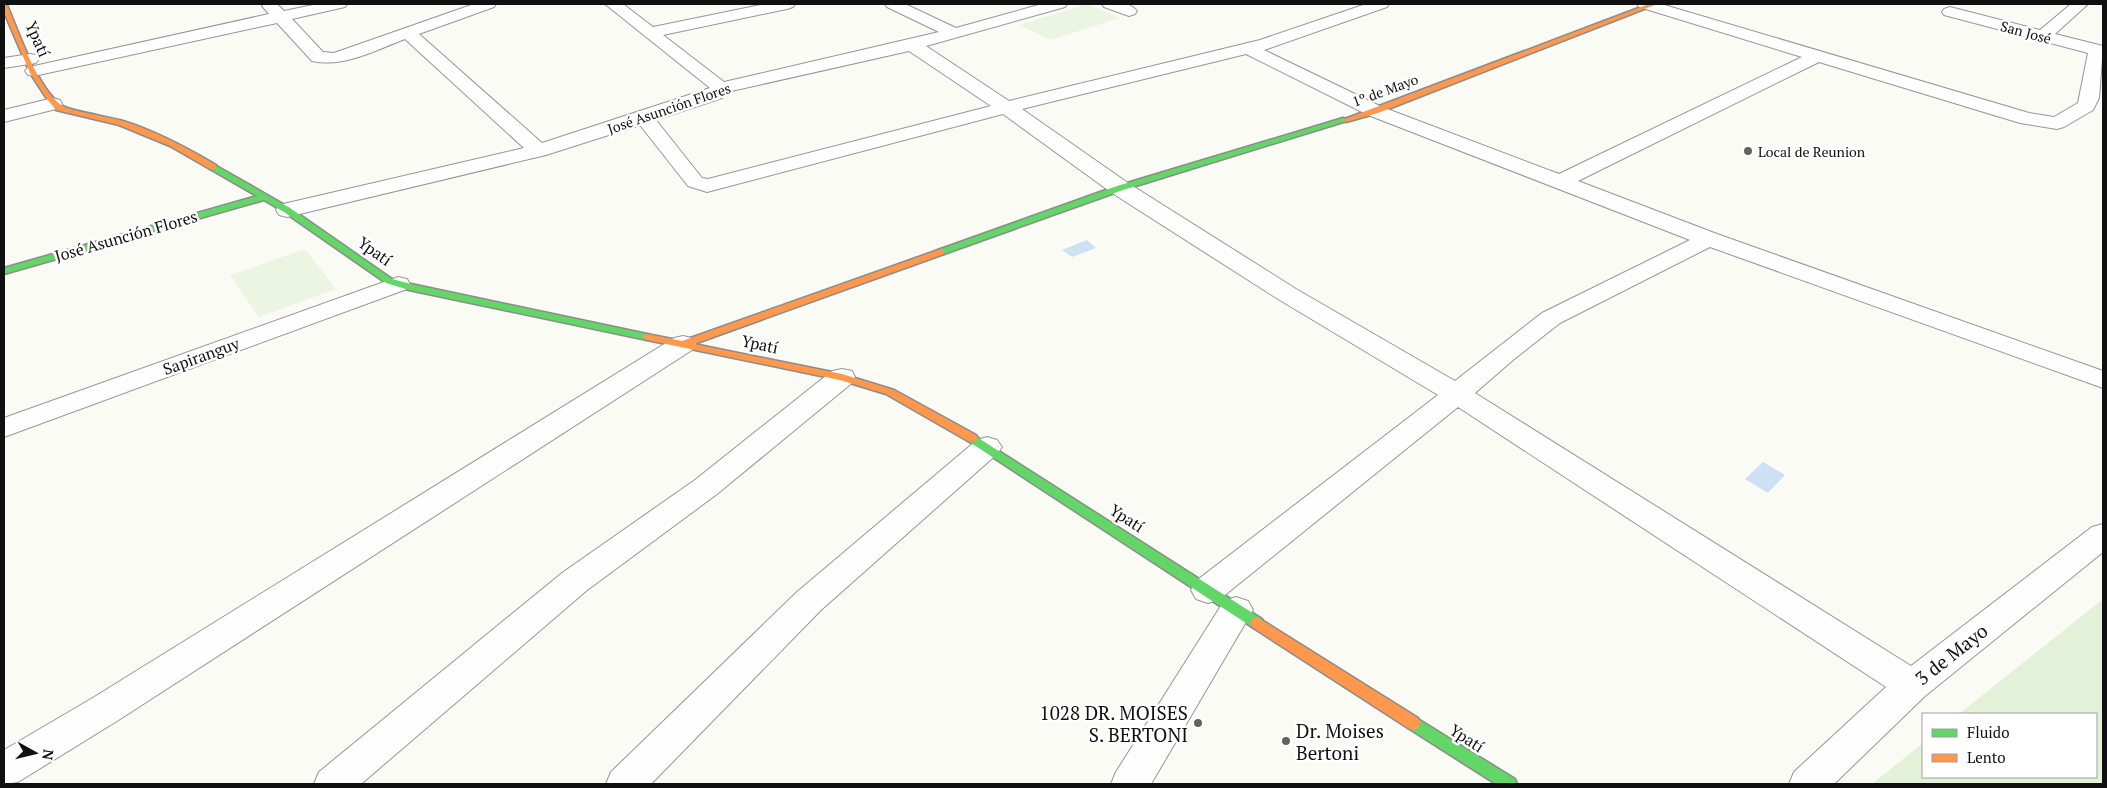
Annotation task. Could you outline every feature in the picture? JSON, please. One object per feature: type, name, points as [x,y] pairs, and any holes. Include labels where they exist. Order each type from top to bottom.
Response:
[{"type":"street","points":[[4,63],[32,65],[274,10],[340,4]]},
{"type":"street","points":[[274,10],[318,56],[336,58],[488,4]]},
{"type":"street","points":[[613,4],[721,88]]},
{"type":"street","points":[[651,32],[787,4]]},
{"type":"street","points":[[893,4],[954,33]]},
{"type":"street","name":"José Asunción Flores","points":[[297,208],[539,150],[646,118],[715,94],[721,88],[912,45],[1059,4]]},
{"type":"street","points":[[1110,4],[1129,11]]},
{"type":"street","points":[[646,118],[695,182],[707,186],[1005,108],[1287,38],[1381,4]]},
{"type":"street","points":[[1650,4],[2027,119],[2057,123],[2086,106],[2090,98],[2090,84],[2100,51]]},
{"type":"street","name":"1º de Mayo","points":[[683,344],[1120,188],[1375,111],[1650,4]]},
{"type":"street","points":[[2042,36],[2080,4]]},
{"type":"street","name":"Ypatí","points":[[4,5],[32,65],[53,104],[59,108],[122,123],[173,144],[265,197],[297,208],[389,281],[842,377],[890,392],[987,446],[1222,600],[1509,784]]},
{"type":"street","name":"San José","points":[[1950,12],[2100,51]]},
{"type":"street","points":[[407,32],[539,150]]},
{"type":"street","points":[[912,45],[1037,128],[1120,188],[1287,294],[1456,394],[1912,685]]},
{"type":"street","points":[[1248,48],[1375,111],[1709,239],[2103,380]]},
{"type":"street","points":[[1560,182],[1818,56]]},
{"type":"street","points":[[4,116],[53,104]]},
{"type":"street","name":"José Asunción Flores","points":[[4,271],[170,222],[265,197]]},
{"type":"street","points":[[1130,784],[1222,600],[1456,394],[1504,354],[1552,318],[1709,239]]},
{"type":"street","name":"Sapiranguy","points":[[4,428],[398,284]]},
{"type":"street","points":[[4,770],[104,710],[683,344]]},
{"type":"street","points":[[333,784],[574,582],[706,487],[842,377]]},
{"type":"street","points":[[624,784],[809,601],[987,446]]},
{"type":"street","name":"3 de Mayo","points":[[1808,784],[1912,685],[2103,535]]},
{"type":"green space","points":[[1088,4],[1120,18],[1050,40],[1019,25]]},
{"type":"green space","points":[[305,249],[336,289],[259,317],[230,275]]},
{"type":"green space","points":[[2103,599],[2103,784],[1872,784],[1922,744],[1922,778],[2097,778],[2097,713],[1960,713]]},
{"type":"water","points":[[1087,240],[1096,248],[1072,257],[1062,250]]},
{"type":"water","points":[[1763,462],[1785,475],[1768,493],[1745,479]]},
{"type":"traffic: fast","points":[[941,252],[1120,188],[1346,120]]},
{"type":"traffic: fast","points":[[213,167],[287,210],[389,281],[409,287],[647,337]]},
{"type":"traffic: fast","points":[[4,271],[265,197]]},
{"type":"traffic: fast","points":[[972,438],[1257,623]]},
{"type":"traffic: fast","points":[[1413,723],[1509,784]]},
{"type":"traffic: slow","points":[[1346,120],[1375,111],[1654,4]]},
{"type":"traffic: slow","points":[[4,5],[34,73],[41,86],[59,108],[122,123],[173,144],[213,167]]},
{"type":"traffic: slow","points":[[683,344],[941,252]]},
{"type":"traffic: slow","points":[[647,337],[842,377],[890,392],[972,438]]},
{"type":"traffic: slow","points":[[1257,623],[1413,723]]},
{"type":"place","name":"Local de Reunion","points":[[1748,151]]},
{"type":"place","name":"1028 DR. MOISES S. BERTONI","points":[[1198,723]]},
{"type":"place","name":"Dr. Moises Bertoni","points":[[1286,741]]}]
